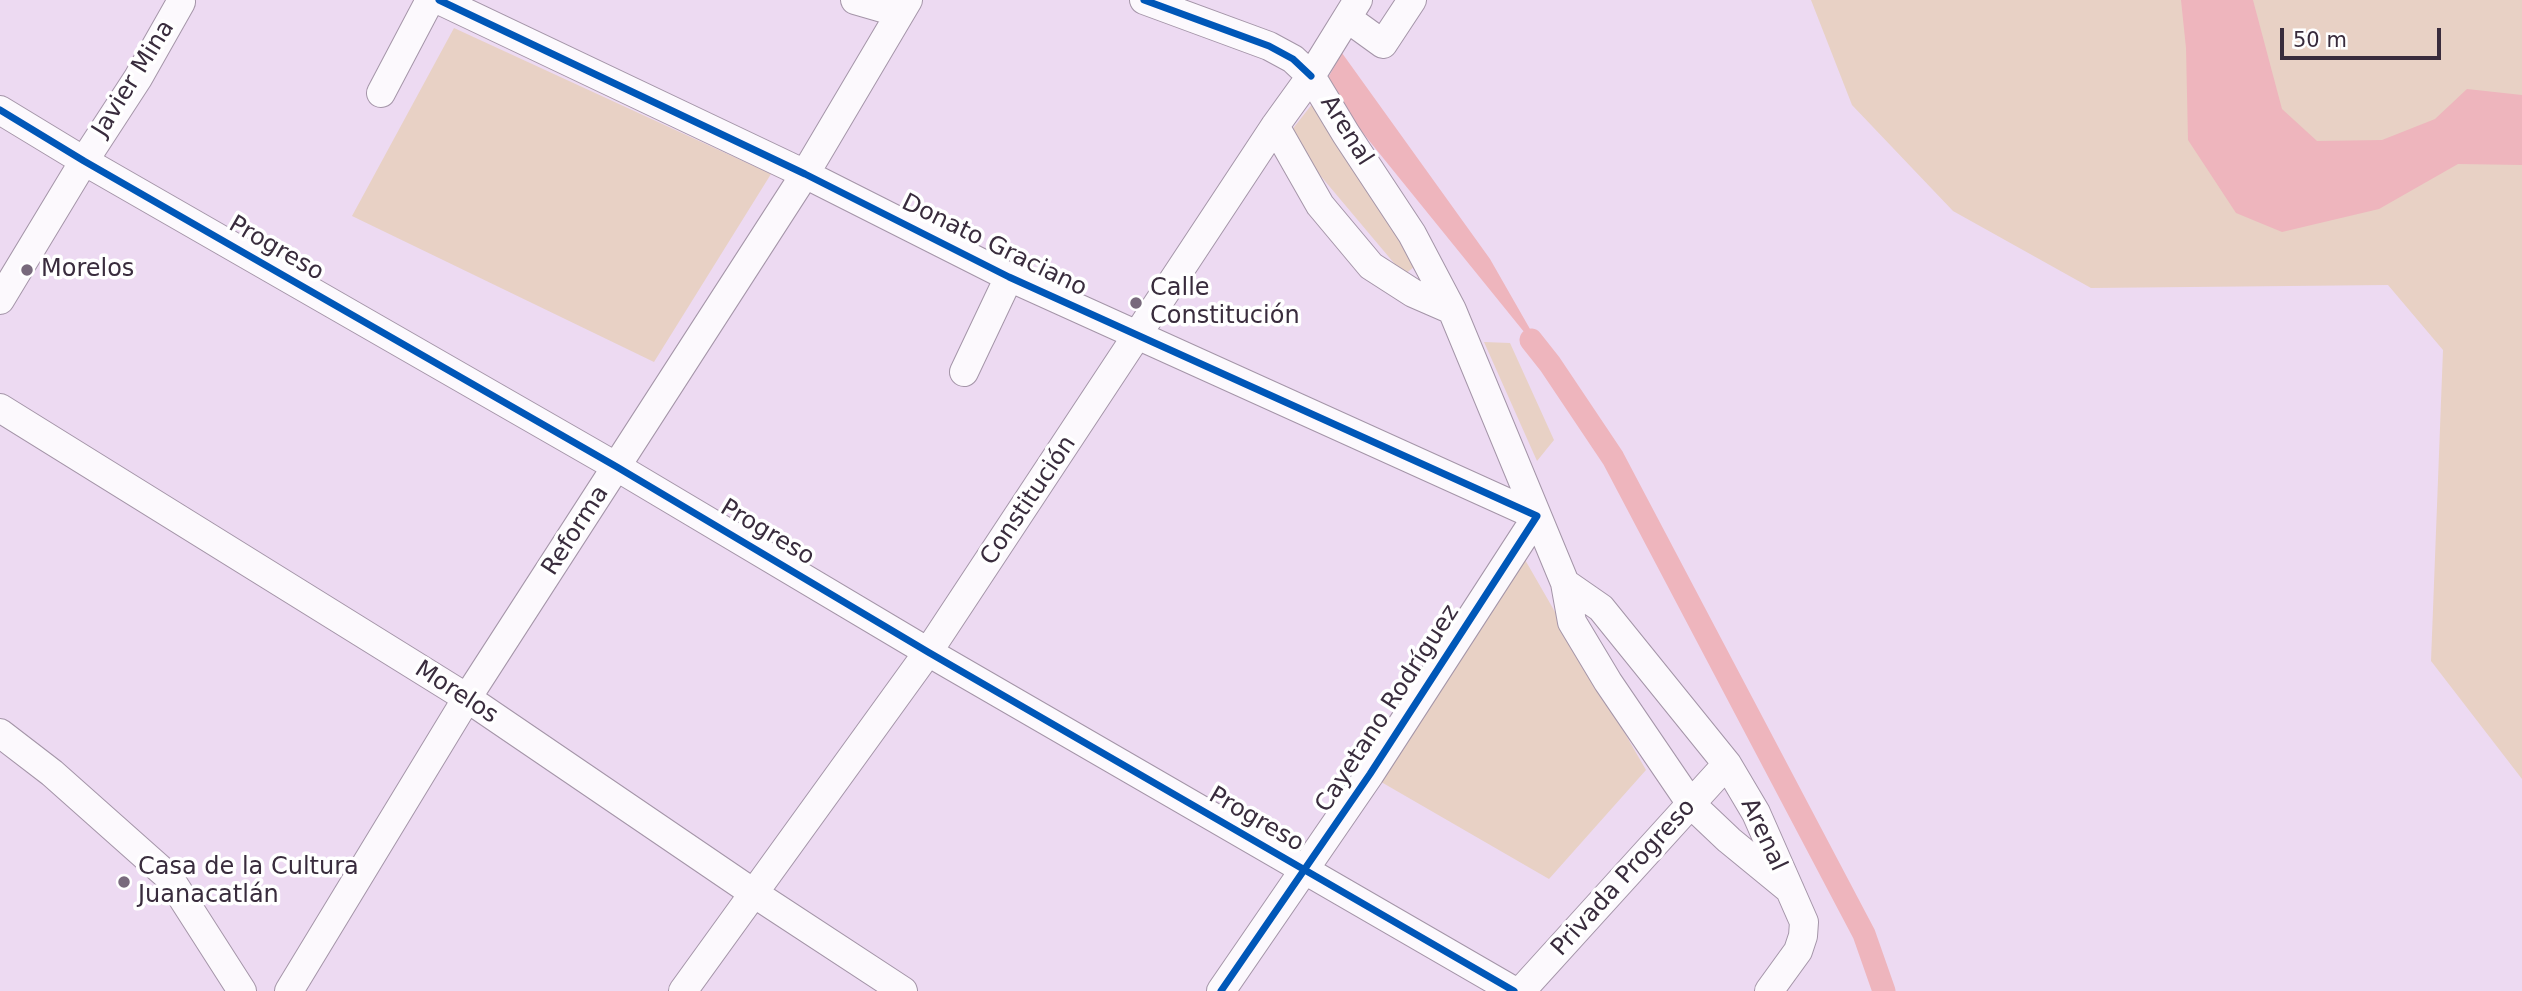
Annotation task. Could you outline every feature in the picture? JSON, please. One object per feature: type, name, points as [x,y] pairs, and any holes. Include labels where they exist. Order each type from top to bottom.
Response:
[{"type":"street","points":[[380,93],[430,0]]},
{"type":"street","name":"Donato Graciano","points":[[439,0],[482,9],[1009,277],[1537,516]]},
{"type":"street","points":[[855,0],[904,7]]},
{"type":"street","name":"Arenal","points":[[1144,0],[1269,46],[1293,59],[1311,76],[1412,234],[1452,310],[1565,583],[1572,622],[1608,682],[1691,804],[1790,891]]},
{"type":"street","points":[[1353,9],[1382,44],[1412,0]]},
{"type":"street","name":"Javier Mina","points":[[0,300],[138,78],[181,2]]},
{"type":"street","name":"Reforma","points":[[289,991],[467,698],[806,174],[904,7]]},
{"type":"street","name":"Constitución","points":[[683,991],[928,652],[1353,9]]},
{"type":"street","name":"Progreso","points":[[0,110],[1514,991]]},
{"type":"street","points":[[1275,126],[1320,205],[1371,266],[1413,293],[1452,310]]},
{"type":"street","points":[[964,372],[1009,277]]},
{"type":"street","name":"Morelos","points":[[0,408],[467,698],[752,892],[904,991]]},
{"type":"street","name":"Cayetano Rodríguez","points":[[1221,991],[1370,774],[1537,516]]},
{"type":"street","name":"Arenal","points":[[1565,583],[1601,608],[1727,764],[1756,813],[1790,891]]},
{"type":"street","points":[[0,733],[52,773],[169,877],[243,991]]},
{"type":"street","name":"Privada Progreso","points":[[1521,991],[1727,764]]},
{"type":"street","points":[[1769,991],[1798,951],[1803,936],[1804,922],[1790,891]]},
{"type":"shaded area","points":[[1811,0],[2522,0],[2522,779],[2431,661],[2443,350],[2388,285],[2091,288],[1953,211],[1852,105]]},
{"type":"shaded area","points":[[2181,0],[2253,0],[2282,109],[2317,141],[2382,140],[2435,119],[2467,89],[2522,95],[2522,165],[2458,164],[2379,209],[2282,232],[2236,213],[2188,140],[2186,48]]},
{"type":"shaded area","points":[[454,28],[771,174],[654,362],[352,216]]},
{"type":"shaded area","points":[[1342,53],[1490,259],[1550,364],[1324,85]]},
{"type":"shaded area","points":[[1313,103],[1420,262],[1404,275],[1287,136]]},
{"type":"shaded area","points":[[1484,342],[1510,343],[1554,440],[1537,461]]},
{"type":"shaded area","points":[[1524,558],[1646,770],[1549,879],[1376,779]]},
{"type":"waterway","points":[[1531,340],[1613,458],[1864,934],[1884,991]]},
{"type":"cycle path","points":[[439,0],[805,174],[1009,277],[1537,516],[1370,774],[1221,991]]},
{"type":"cycle path","points":[[1144,0],[1269,46],[1293,59],[1311,76]]},
{"type":"cycle path","points":[[0,110],[1514,991]]},
{"type":"place","name":"Morelos","points":[[27,270]]},
{"type":"place","name":"Calle Constitución","points":[[1136,303]]},
{"type":"place","name":"Casa de la Cultura Juanacatlán","points":[[124,882]]}]
